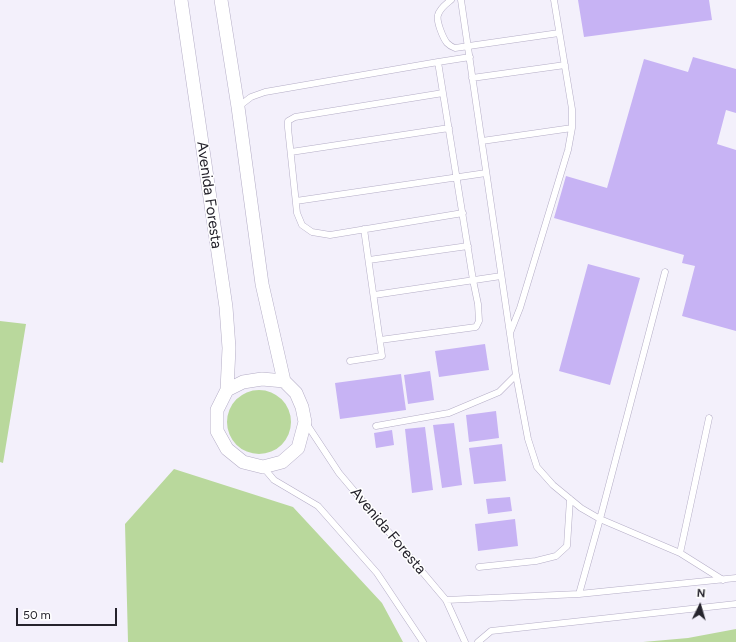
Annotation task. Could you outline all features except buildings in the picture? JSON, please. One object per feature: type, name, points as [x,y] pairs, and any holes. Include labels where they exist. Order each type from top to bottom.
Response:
[{"type":"street","name":"Avenida Foresta","points":[[181,0],[226,307],[229,348],[227,390]]},
{"type":"street","points":[[221,0],[238,107],[262,284],[284,381],[296,393],[302,407],[305,422],[298,448],[282,462],[263,467],[243,462],[226,449],[217,431],[217,410],[227,390],[243,382],[262,379],[284,381]]},
{"type":"lane","points":[[451,0],[441,8],[438,16],[441,30],[446,42],[451,47],[455,48],[559,33]]},
{"type":"lane","points":[[461,0],[516,375],[528,439],[537,467],[553,485],[581,508],[600,519],[680,553],[723,580]]},
{"type":"lane","points":[[510,334],[523,301],[568,150],[572,128],[572,109],[554,0]]},
{"type":"lane","points":[[238,107],[251,97],[265,92],[470,57]]},
{"type":"lane","points":[[380,340],[476,327],[479,321],[478,304],[438,62]]},
{"type":"lane","points":[[472,78],[564,65]]},
{"type":"lane","points":[[443,93],[295,117],[288,121],[297,213],[302,225],[312,232],[330,235],[462,213]]},
{"type":"lane","points":[[291,152],[449,128]]},
{"type":"lane","points":[[482,142],[572,128]]},
{"type":"lane","points":[[296,201],[486,173]]},
{"type":"lane","points":[[350,361],[382,356],[364,230]]},
{"type":"lane","points":[[369,260],[468,246]]},
{"type":"lane","points":[[579,594],[665,272]]},
{"type":"lane","points":[[374,295],[501,276]]},
{"type":"lane","points":[[376,426],[449,413],[499,392],[516,375]]},
{"type":"lane","points":[[680,553],[709,418]]},
{"type":"lane","name":"Avenida Foresta","points":[[305,422],[339,473],[446,600],[465,642]]},
{"type":"lane","points":[[263,467],[274,480],[318,506],[377,573],[424,642]]},
{"type":"lane","points":[[479,567],[536,561],[556,556],[567,546],[570,499]]},
{"type":"lane","points":[[446,600],[579,594],[736,578]]},
{"type":"lane","points":[[478,642],[491,631],[736,604]]},
{"type":"green space","points":[[0,321],[26,324],[3,463],[0,462]]},
{"type":"green space","points":[[259,390],[271,392],[282,399],[289,410],[291,422],[289,434],[282,445],[271,452],[259,454],[247,452],[236,445],[229,434],[227,422],[229,410],[236,399],[247,392]]},
{"type":"green space","points":[[174,469],[293,507],[382,603],[403,642],[128,642],[125,524]]},
{"type":"green space","points":[[736,629],[736,642],[643,642],[688,638]]}]
